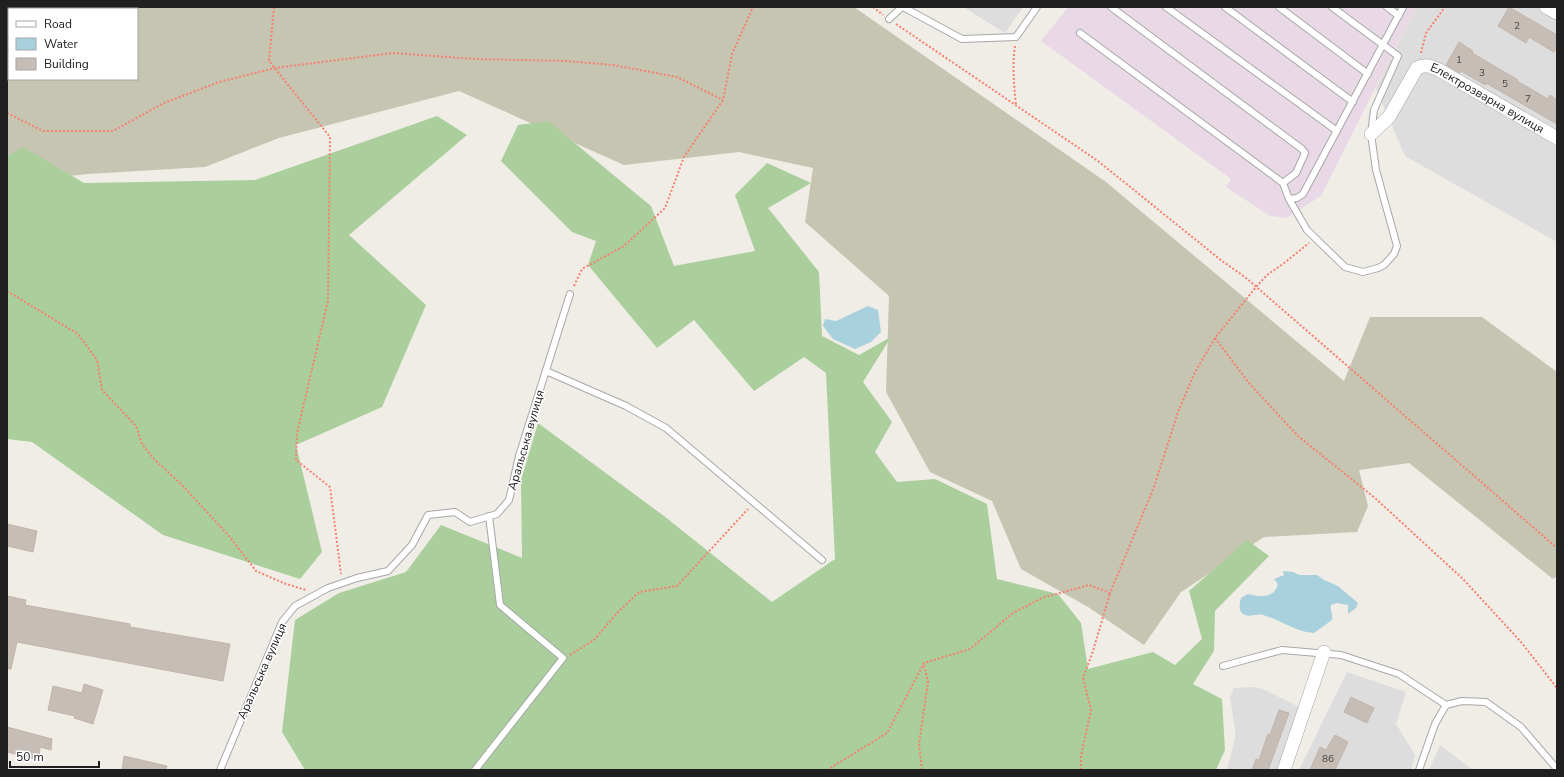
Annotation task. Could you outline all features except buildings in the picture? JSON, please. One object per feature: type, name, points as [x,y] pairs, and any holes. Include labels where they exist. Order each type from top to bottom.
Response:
[{"type":"street","points":[[1546,7],[1557,13]]},
{"type":"street","name":"Електрозварна вулиця","points":[[1417,68],[1423,65],[1439,70],[1557,138]]},
{"type":"street","points":[[1371,134],[1389,117],[1417,68]]},
{"type":"street","points":[[1284,770],[1324,652]]},
{"type":"lane","points":[[889,19],[903,7],[962,39],[1016,37],[1037,7]]},
{"type":"lane","points":[[1111,7],[1302,149],[1305,153],[1296,173],[1282,183]]},
{"type":"lane","points":[[1166,7],[1337,131]]},
{"type":"lane","points":[[1225,7],[1353,102]]},
{"type":"lane","points":[[1279,7],[1368,74]]},
{"type":"lane","points":[[1080,33],[1282,183],[1289,199],[1307,230],[1314,238],[1345,267],[1363,272],[1384,265],[1394,254],[1397,246],[1376,170],[1371,134],[1374,110],[1398,56],[1332,7]]},
{"type":"lane","points":[[1387,7],[1399,16]]},
{"type":"lane","points":[[1289,199],[1297,198],[1303,194],[1403,7]]},
{"type":"lane","name":"Аральська вулиця","points":[[220,770],[282,622],[295,606],[342,583],[388,570],[412,545],[428,515],[455,512],[470,522],[497,514],[509,500],[519,456],[570,294]]},
{"type":"lane","points":[[546,371],[626,406],[666,428],[822,560]]},
{"type":"lane","points":[[475,770],[563,658],[500,605],[490,516]]},
{"type":"lane","points":[[1223,666],[1282,650],[1341,654],[1399,674],[1446,705]]},
{"type":"lane","points":[[1419,770],[1435,724],[1446,705],[1462,701],[1486,702],[1521,727],[1557,769]]},
{"type":"path","points":[[274,7],[269,61],[330,137],[328,301],[297,433],[296,460],[330,488],[342,583]]},
{"type":"path","points":[[570,294],[582,269],[624,246],[665,208],[684,157],[723,100],[732,54],[754,7]]},
{"type":"path","points":[[873,7],[1098,161],[1256,287],[1364,379],[1557,548]]},
{"type":"path","points":[[1417,68],[1426,33],[1445,7]]},
{"type":"path","points":[[1016,37],[1013,57],[1013,82],[1016,105]]},
{"type":"path","points":[[7,113],[43,131],[113,131],[171,101],[219,82],[275,68],[393,53],[475,59],[566,61],[613,65],[677,77],[723,100]]},
{"type":"path","points":[[1081,770],[1081,756],[1091,710],[1083,678],[1093,651],[1110,593],[1154,487],[1178,412],[1195,372],[1215,338],[1267,274],[1284,264],[1314,238]]},
{"type":"path","points":[[7,291],[11,295],[29,303],[53,320],[78,334],[97,360],[102,390],[136,426],[142,444],[154,459],[183,486],[229,536],[256,571],[286,584],[319,593]]},
{"type":"path","points":[[1215,338],[1249,383],[1298,436],[1375,498],[1463,579],[1521,642],[1557,688]]},
{"type":"path","points":[[563,658],[594,640],[618,612],[639,592],[677,586],[754,502]]},
{"type":"path","points":[[827,770],[887,733],[924,663],[970,650],[1013,613],[1042,598],[1088,585],[1110,593]]},
{"type":"path","points":[[922,770],[919,744],[928,682],[924,663]]},
{"type":"shaded area","points":[[7,7],[854,7],[1106,182],[1344,381],[1370,317],[1482,317],[1557,372],[1557,576],[1553,579],[1409,463],[1359,470],[1368,506],[1357,532],[1264,537],[1181,592],[1144,645],[1088,607],[1021,569],[992,501],[930,472],[886,392],[889,296],[805,222],[813,168],[739,152],[624,165],[459,91],[279,138],[205,167],[88,174],[22,181],[7,170]]},
{"type":"shaded area","points":[[963,7],[1023,7],[1005,33]]},
{"type":"shaded area","points":[[1068,7],[1416,7],[1321,196],[1286,218],[1270,216],[1226,187],[1231,179],[1041,41]]},
{"type":"shaded area","points":[[1416,7],[1557,7],[1557,242],[1405,156],[1376,88]]},
{"type":"shaded area","points":[[1347,672],[1406,692],[1396,724],[1415,755],[1411,770],[1299,770]]},
{"type":"shaded area","points":[[1255,687],[1265,690],[1301,708],[1279,770],[1227,770],[1235,739],[1230,697],[1234,688]]},
{"type":"shaded area","points":[[1440,745],[1473,770],[1429,770]]},
{"type":"green space","points":[[437,116],[467,135],[349,235],[426,305],[382,407],[296,445],[322,552],[300,579],[163,535],[32,442],[7,439],[7,156],[23,147],[84,183],[255,180]]},
{"type":"green space","points":[[548,121],[651,206],[674,266],[755,251],[735,195],[767,163],[811,183],[768,208],[819,272],[822,336],[859,355],[891,337],[863,382],[892,422],[875,452],[897,482],[935,479],[987,504],[997,579],[1058,594],[1081,623],[1088,669],[1153,652],[1175,665],[1202,639],[1189,591],[1247,540],[1269,556],[1215,611],[1214,651],[1193,684],[1222,699],[1225,750],[1216,770],[305,770],[282,732],[295,620],[339,593],[406,572],[441,525],[522,558],[521,480],[538,423],[664,516],[772,602],[835,559],[826,373],[804,357],[754,391],[694,320],[657,348],[588,265],[596,241],[572,232],[501,161],[518,125]]},
{"type":"water","points":[[868,306],[878,310],[881,332],[871,342],[855,349],[833,339],[823,326],[825,319],[836,321]]},
{"type":"water","points":[[1283,571],[1293,572],[1299,575],[1317,575],[1338,586],[1358,603],[1356,608],[1348,614],[1348,605],[1337,603],[1331,605],[1332,620],[1314,633],[1294,628],[1263,615],[1244,615],[1240,608],[1241,598],[1248,594],[1257,596],[1270,595],[1276,589],[1278,584],[1274,579],[1284,575]]}]
